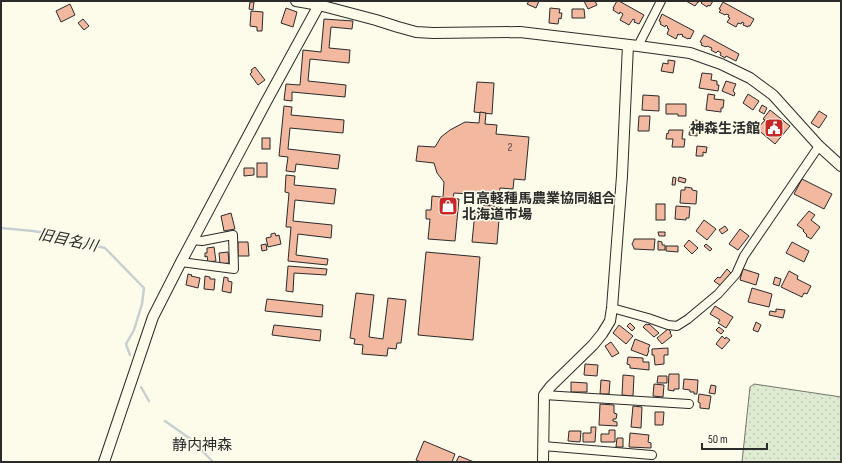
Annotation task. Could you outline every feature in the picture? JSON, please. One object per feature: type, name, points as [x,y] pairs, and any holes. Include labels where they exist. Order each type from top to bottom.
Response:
[{"type":"street","points":[[296,1],[318,5],[416,32],[520,32],[633,45],[690,54],[721,64],[750,78],[773,95],[819,146],[841,166]]},
{"type":"street","points":[[543,462],[544,395],[551,386],[593,345],[610,321],[633,45],[661,1]]},
{"type":"street","points":[[104,462],[153,316],[318,5]]},
{"type":"street","points":[[612,308],[668,325],[678,326],[688,319],[718,294],[736,274],[744,256],[819,146]]},
{"type":"street","points":[[181,262],[234,269],[233,234],[202,241],[193,240]]},
{"type":"street","points":[[544,395],[689,404]]},
{"type":"street","points":[[543,446],[652,455]]},
{"type":"green space","points":[[754,384],[841,397],[841,462],[742,462],[750,387]]},
{"type":"building","points":[[529,1],[539,1],[536,8],[527,4]]},
{"type":"building","points":[[584,1],[595,1],[597,5],[588,9]]},
{"type":"building","points":[[617,1],[644,15],[639,24],[634,22],[635,20],[633,19],[629,25],[620,20],[623,14],[620,12],[619,14],[613,10]]},
{"type":"building","points":[[686,1],[700,1],[695,6]]},
{"type":"building","points":[[700,1],[713,1],[710,6],[708,5],[707,7]]},
{"type":"building","points":[[250,2],[254,2],[253,10],[249,9]]},
{"type":"building","points":[[723,2],[754,19],[750,26],[748,27],[743,25],[744,23],[742,22],[741,24],[738,23],[736,27],[727,22],[730,18],[728,17],[729,15],[719,12]]},
{"type":"building","points":[[70,4],[75,15],[61,22],[56,11]]},
{"type":"building","points":[[286,8],[297,12],[293,27],[281,23]]},
{"type":"building","points":[[550,8],[560,9],[559,13],[562,13],[558,24],[549,23]]},
{"type":"building","points":[[572,9],[584,9],[585,18],[572,18]]},
{"type":"building","points":[[251,11],[263,12],[262,31],[257,31],[257,27],[250,26]]},
{"type":"building","points":[[662,14],[694,31],[690,39],[678,34],[676,39],[667,34],[669,29],[667,28],[668,27],[660,24],[661,22],[659,21]]},
{"type":"building","points":[[83,19],[89,26],[84,30],[78,23]]},
{"type":"building","points":[[324,19],[353,21],[352,29],[331,27],[329,48],[350,50],[349,63],[310,59],[308,81],[346,85],[345,97],[292,92],[292,101],[284,100],[286,84],[300,85],[303,50],[321,52]]},
{"type":"building","points":[[704,35],[739,54],[736,61],[726,56],[725,58],[720,55],[721,53],[718,51],[716,53],[711,50],[712,48],[701,45],[702,43],[700,42]]},
{"type":"building","points":[[668,60],[675,61],[673,73],[661,71],[663,63],[668,64]]},
{"type":"building","points":[[255,67],[265,80],[258,85],[250,74],[252,72],[251,70]]},
{"type":"building","points":[[702,73],[712,74],[711,80],[717,81],[717,85],[719,85],[718,91],[699,88]]},
{"type":"building","points":[[726,81],[736,84],[733,91],[735,93],[734,96],[722,91]]},
{"type":"building","points":[[477,82],[494,83],[492,114],[474,112]]},
{"type":"building","points":[[708,94],[715,95],[714,99],[724,100],[721,112],[706,110]]},
{"type":"building","points":[[748,94],[759,101],[753,110],[743,103]]},
{"type":"building","points":[[643,95],[659,96],[659,111],[642,110]]},
{"type":"building","points":[[666,104],[686,104],[686,116],[666,114]]},
{"type":"building","points":[[762,105],[767,108],[764,114],[759,111]]},
{"type":"building","points":[[284,106],[292,107],[291,115],[344,120],[343,133],[290,128],[288,149],[340,155],[338,169],[296,164],[295,172],[286,171],[288,157],[279,156]]},
{"type":"building","name":"神森生活館","points":[[770,110],[790,126],[775,144],[757,129],[765,120],[763,119]]},
{"type":"building","points":[[819,111],[827,116],[819,128],[811,123]]},
{"type":"building","points":[[480,112],[486,113],[485,124],[497,125],[496,134],[529,137],[525,180],[514,179],[513,189],[500,188],[499,195],[490,194],[489,206],[484,205],[485,195],[454,193],[453,198],[443,197],[444,182],[437,173],[434,163],[416,161],[418,146],[435,147],[441,137],[450,130],[465,122],[479,123]]},
{"type":"building","points":[[639,116],[650,116],[649,131],[638,131]]},
{"type":"building","points":[[695,120],[702,121],[702,125],[694,124]]},
{"type":"building","points":[[690,126],[698,127],[697,136],[689,135]]},
{"type":"building","points":[[669,130],[683,130],[682,139],[685,139],[684,147],[672,147],[673,139],[666,139]]},
{"type":"building","points":[[262,138],[270,138],[270,149],[262,149]]},
{"type":"building","points":[[697,146],[707,147],[706,153],[703,152],[703,156],[696,156]]},
{"type":"building","points":[[257,163],[267,163],[267,177],[257,177]]},
{"type":"building","points":[[244,168],[254,168],[254,175],[244,176]]},
{"type":"building","points":[[286,175],[295,176],[294,185],[336,189],[334,204],[295,200],[293,221],[332,225],[331,238],[298,234],[296,255],[328,259],[327,265],[288,261],[291,227],[286,227],[289,193],[285,192]]},
{"type":"building","points":[[673,177],[676,178],[675,185],[672,185]]},
{"type":"building","points":[[679,177],[686,179],[685,183],[678,181]]},
{"type":"building","points":[[802,179],[832,194],[824,209],[794,194]]},
{"type":"building","points":[[685,187],[692,188],[692,190],[697,191],[696,204],[680,203],[681,190],[685,190]]},
{"type":"building","points":[[432,196],[459,199],[455,241],[428,239],[430,219],[426,219],[426,210],[431,210]]},
{"type":"building","points":[[656,204],[665,204],[665,220],[656,220]]},
{"type":"building","points":[[484,205],[500,207],[497,244],[472,242],[475,212],[483,212]]},
{"type":"building","points":[[676,206],[690,207],[689,218],[686,218],[686,220],[675,219]]},
{"type":"building","points":[[809,211],[815,215],[811,220],[820,227],[811,239],[806,236],[807,235],[803,231],[804,230],[797,225]]},
{"type":"building","points":[[231,213],[235,229],[224,231],[221,216]]},
{"type":"building","points":[[704,220],[716,229],[707,240],[696,231]]},
{"type":"building","points":[[725,226],[728,230],[722,234],[719,230]]},
{"type":"building","points":[[740,229],[749,236],[738,250],[729,244]]},
{"type":"building","points":[[658,232],[665,232],[665,236],[659,236]]},
{"type":"building","points":[[275,233],[276,236],[279,235],[281,244],[268,247],[266,238],[271,237],[271,234]]},
{"type":"building","points":[[634,239],[655,239],[654,250],[634,249],[632,244]]},
{"type":"building","points":[[689,240],[698,248],[692,254],[684,246]]},
{"type":"building","points":[[658,241],[662,242],[662,245],[665,245],[665,250],[658,250]]},
{"type":"building","points":[[238,242],[248,242],[249,256],[238,256]]},
{"type":"building","points":[[792,242],[809,251],[804,262],[786,253]]},
{"type":"building","points":[[266,244],[267,250],[262,251],[261,245]]},
{"type":"building","points":[[706,244],[712,249],[710,251],[704,246]]},
{"type":"building","points":[[666,246],[678,246],[678,252],[666,251]]},
{"type":"building","points":[[214,247],[216,261],[208,262],[207,256],[205,257],[207,248]]},
{"type":"building","points":[[228,252],[229,263],[220,264],[219,253]]},
{"type":"building","points":[[426,252],[480,257],[473,340],[418,335]]},
{"type":"building","points":[[288,266],[327,269],[326,275],[294,273],[293,292],[286,291]]},
{"type":"building","points":[[727,269],[731,273],[721,286],[714,281],[718,277],[720,278]]},
{"type":"building","points":[[743,269],[759,274],[756,285],[740,280]]},
{"type":"building","points":[[789,271],[798,276],[797,279],[811,286],[807,294],[804,293],[802,297],[781,287]]},
{"type":"building","points":[[188,274],[200,278],[198,288],[186,285]]},
{"type":"building","points":[[205,276],[210,277],[210,279],[215,279],[214,290],[204,289]]},
{"type":"building","points":[[224,277],[228,278],[228,281],[232,282],[231,293],[222,291]]},
{"type":"building","points":[[775,277],[781,279],[779,286],[773,284]]},
{"type":"building","points":[[752,288],[772,294],[769,307],[748,302]]},
{"type":"building","points":[[356,293],[374,295],[369,337],[383,339],[388,298],[406,300],[401,343],[397,343],[396,349],[388,348],[387,356],[362,354],[363,345],[354,344],[355,339],[350,338]]},
{"type":"building","points":[[267,299],[323,305],[322,317],[265,311]]},
{"type":"building","points":[[715,306],[733,317],[726,328],[718,323],[720,320],[710,314]]},
{"type":"building","points":[[776,309],[785,310],[783,318],[769,315],[770,311],[776,312]]},
{"type":"building","points":[[756,322],[761,325],[758,332],[753,330]]},
{"type":"building","points":[[630,323],[635,328],[632,331],[627,326]]},
{"type":"building","points":[[646,324],[649,324],[659,333],[654,337],[643,327]]},
{"type":"building","points":[[274,325],[321,330],[320,341],[272,335]]},
{"type":"building","points":[[619,325],[633,336],[626,344],[613,333]]},
{"type":"building","points":[[719,327],[724,331],[721,334],[716,330]]},
{"type":"building","points":[[668,329],[672,336],[662,344],[657,338]]},
{"type":"building","points":[[722,336],[725,339],[726,337],[730,340],[722,349],[716,344]]},
{"type":"building","points":[[635,339],[650,345],[647,356],[631,350]]},
{"type":"building","points":[[611,342],[619,353],[612,357],[605,346]]},
{"type":"building","points":[[668,348],[668,355],[664,355],[664,364],[655,365],[652,349]]},
{"type":"building","points":[[628,357],[643,358],[643,362],[649,362],[649,370],[630,368],[630,365],[627,364]]},
{"type":"building","points":[[585,364],[598,365],[597,376],[584,375]]},
{"type":"building","points":[[669,374],[679,374],[679,389],[674,389],[674,391],[668,390]]},
{"type":"building","points":[[623,375],[634,376],[633,396],[622,395]]},
{"type":"building","points":[[658,376],[667,376],[667,383],[657,383]]},
{"type":"building","points":[[684,379],[698,380],[697,394],[690,392],[690,390],[683,389]]},
{"type":"building","points":[[601,380],[610,381],[609,394],[600,394]]},
{"type":"building","points":[[571,382],[587,383],[587,392],[571,392]]},
{"type":"building","points":[[654,384],[664,385],[663,397],[653,396]]},
{"type":"building","points":[[711,385],[716,386],[715,394],[709,393]]},
{"type":"building","points":[[699,394],[711,396],[709,409],[700,408],[700,403],[698,402]]},
{"type":"building","points":[[600,404],[614,405],[614,413],[617,414],[616,419],[613,419],[613,421],[617,422],[617,426],[599,425]]},
{"type":"building","points":[[633,406],[642,407],[641,428],[631,427]]},
{"type":"building","points":[[655,412],[664,412],[663,425],[655,425]]},
{"type":"building","points":[[591,427],[596,427],[595,442],[583,442],[583,433],[591,433]]},
{"type":"building","points":[[609,430],[615,430],[615,442],[601,442],[601,434],[609,434]]},
{"type":"building","points":[[569,431],[581,431],[580,442],[568,441]]},
{"type":"building","points":[[630,433],[649,435],[648,442],[651,443],[651,448],[629,447]]},
{"type":"building","points":[[617,438],[623,438],[623,447],[616,447]]},
{"type":"building","points":[[424,441],[455,454],[452,462],[421,462],[416,460]]},
{"type":"building","points":[[459,456],[474,462],[456,462]]},
{"type":"waterway","name":"旧目名川","points":[[1,228],[65,236],[83,243],[105,248],[144,288],[142,304],[134,330],[126,344],[130,355]]},
{"type":"waterway","name":"旧目名川","points":[[141,387],[149,401]]},
{"type":"waterway","name":"旧目名川","points":[[165,421],[192,440],[213,462]]},
{"type":"place","name":"神森生活館","points":[[774,128]]},
{"type":"place","name":"日高軽種馬農業協同組合 北海道市場","points":[[448,206]]},
{"type":"district","name":"静内神森","points":[[202,445]]}]
